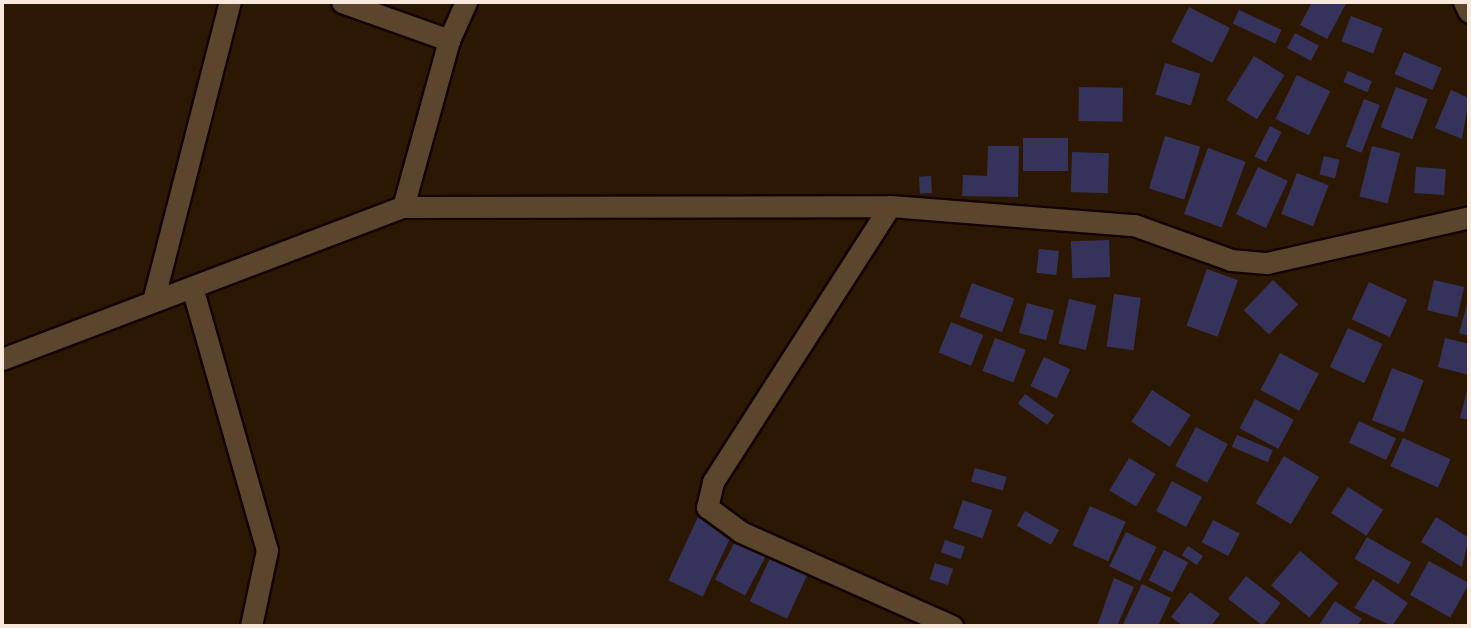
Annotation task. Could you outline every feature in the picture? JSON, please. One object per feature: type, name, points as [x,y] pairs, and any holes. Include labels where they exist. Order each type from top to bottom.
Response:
[{"type":"street","points":[[153,301],[230,2]]},
{"type":"street","points":[[342,2],[449,40]]},
{"type":"street","points":[[403,208],[449,40],[466,2]]},
{"type":"street","points":[[1464,2],[1469,12]]},
{"type":"street","points":[[2,359],[403,208],[890,206],[1134,225],[1231,260],[1267,263],[1469,217]]},
{"type":"street","points":[[890,206],[713,482],[707,508],[741,532],[952,626]]},
{"type":"street","points":[[192,287],[267,550],[251,626]]},
{"type":"building","points":[[1312,2],[1347,2],[1327,39],[1300,25]]},
{"type":"building","points":[[1189,7],[1230,28],[1212,63],[1171,42]]},
{"type":"building","points":[[1239,10],[1282,30],[1275,43],[1233,24]]},
{"type":"building","points":[[1351,16],[1383,28],[1373,53],[1341,41]]},
{"type":"building","points":[[1295,33],[1319,46],[1311,61],[1287,48]]},
{"type":"building","points":[[1404,52],[1442,68],[1432,90],[1395,74]]},
{"type":"building","points":[[1254,56],[1285,75],[1257,119],[1226,100]]},
{"type":"building","points":[[1165,63],[1200,74],[1191,105],[1155,95]]},
{"type":"building","points":[[1348,71],[1372,81],[1367,92],[1343,82]]},
{"type":"building","points":[[1297,75],[1330,91],[1309,135],[1276,119]]},
{"type":"building","points":[[1079,87],[1123,88],[1122,122],[1078,121]]},
{"type":"building","points":[[1396,87],[1428,99],[1412,139],[1381,127]]},
{"type":"building","points":[[1451,90],[1469,98],[1462,139],[1435,128]]},
{"type":"building","points":[[1364,99],[1380,105],[1362,153],[1346,147]]},
{"type":"building","points":[[1270,126],[1282,132],[1266,162],[1255,156]]},
{"type":"building","points":[[1165,136],[1200,147],[1184,199],[1149,189]]},
{"type":"building","points":[[1023,138],[1068,138],[1068,171],[1023,171]]},
{"type":"building","points":[[988,146],[1019,146],[1018,197],[962,196],[963,175],[987,176]]},
{"type":"building","points":[[1372,146],[1400,153],[1388,203],[1359,196]]},
{"type":"building","points":[[1208,148],[1246,162],[1222,227],[1184,214]]},
{"type":"building","points":[[1072,152],[1109,153],[1108,193],[1071,192]]},
{"type":"building","points":[[1324,156],[1340,160],[1335,178],[1319,174]]},
{"type":"building","points":[[1258,167],[1288,181],[1266,228],[1236,214]]},
{"type":"building","points":[[1416,167],[1446,169],[1444,195],[1414,193]]},
{"type":"building","points":[[1297,173],[1329,185],[1313,226],[1281,214]]},
{"type":"building","points":[[931,176],[932,193],[920,194],[919,177]]},
{"type":"building","points":[[1109,240],[1110,277],[1072,278],[1071,241]]},
{"type":"building","points":[[1039,249],[1059,251],[1056,275],[1036,273]]},
{"type":"building","points":[[1207,269],[1238,280],[1217,337],[1186,325]]},
{"type":"building","points":[[1273,280],[1298,304],[1269,335],[1244,310]]},
{"type":"building","points":[[1434,280],[1464,287],[1457,317],[1427,310]]},
{"type":"building","points":[[1369,282],[1407,300],[1390,337],[1352,319]]},
{"type":"building","points":[[972,283],[1014,298],[1002,332],[960,317]]},
{"type":"building","points":[[1114,294],[1141,298],[1133,350],[1107,346]]},
{"type":"building","points":[[1469,297],[1469,336],[1459,333]]},
{"type":"building","points":[[1069,299],[1096,305],[1086,350],[1059,344]]},
{"type":"building","points":[[1027,303],[1054,310],[1046,340],[1019,333]]},
{"type":"building","points":[[951,322],[983,335],[971,366],[939,353]]},
{"type":"building","points":[[1348,328],[1382,344],[1364,383],[1330,367]]},
{"type":"building","points":[[995,338],[1026,350],[1013,383],[982,371]]},
{"type":"building","points":[[1445,338],[1469,344],[1469,375],[1438,367]]},
{"type":"building","points":[[1280,353],[1319,374],[1299,411],[1260,390]]},
{"type":"building","points":[[1044,357],[1070,369],[1057,398],[1030,386]]},
{"type":"building","points":[[1392,368],[1424,380],[1404,432],[1372,420]]},
{"type":"building","points":[[1469,387],[1469,420],[1460,418]]},
{"type":"building","points":[[1152,390],[1191,415],[1170,447],[1131,422]]},
{"type":"building","points":[[1025,394],[1054,415],[1047,425],[1018,404]]},
{"type":"building","points":[[1255,399],[1294,420],[1278,449],[1240,428]]},
{"type":"building","points":[[1359,421],[1396,438],[1386,460],[1349,443]]},
{"type":"building","points":[[1196,427],[1228,444],[1207,483],[1175,466]]},
{"type":"building","points":[[1237,435],[1273,450],[1268,462],[1232,447]]},
{"type":"building","points":[[1403,438],[1451,459],[1438,487],[1390,466]]},
{"type":"building","points":[[1284,456],[1319,477],[1291,524],[1256,503]]},
{"type":"building","points":[[1129,458],[1156,474],[1136,507],[1109,491]]},
{"type":"building","points":[[975,468],[1007,477],[1003,491],[971,481]]},
{"type":"building","points":[[1172,481],[1202,497],[1186,527],[1156,511]]},
{"type":"building","points":[[1348,487],[1383,510],[1366,536],[1331,513]]},
{"type":"building","points":[[963,500],[992,510],[983,538],[953,528]]},
{"type":"building","points":[[1090,506],[1126,522],[1108,561],[1073,545]]},
{"type":"building","points":[[1025,511],[1059,530],[1051,545],[1017,526]]},
{"type":"building","points":[[698,517],[732,533],[703,597],[668,580]]},
{"type":"building","points":[[1436,517],[1469,538],[1462,567],[1421,542]]},
{"type":"building","points":[[1213,520],[1240,534],[1228,556],[1202,542]]},
{"type":"building","points":[[1126,532],[1157,547],[1140,581],[1109,566]]},
{"type":"building","points":[[1367,537],[1411,562],[1399,584],[1354,559]]},
{"type":"building","points":[[737,538],[767,554],[745,595],[715,579]]},
{"type":"building","points":[[945,540],[965,547],[961,559],[941,552]]},
{"type":"building","points":[[1188,546],[1203,556],[1197,565],[1182,555]]},
{"type":"building","points":[[1164,550],[1188,562],[1173,593],[1149,580]]},
{"type":"building","points":[[1300,551],[1338,583],[1309,618],[1271,585]]},
{"type":"building","points":[[771,556],[808,573],[787,619],[750,601]]},
{"type":"building","points":[[1429,561],[1469,583],[1450,617],[1410,595]]},
{"type":"building","points":[[935,563],[953,569],[948,585],[930,579]]},
{"type":"building","points":[[1246,576],[1281,603],[1263,626],[1228,599]]},
{"type":"building","points":[[1114,578],[1134,587],[1117,626],[1097,626]]},
{"type":"building","points":[[1373,579],[1408,603],[1392,626],[1354,608]]},
{"type":"building","points":[[1142,584],[1171,598],[1158,626],[1122,626]]},
{"type":"building","points":[[1190,592],[1220,614],[1211,626],[1183,626],[1171,617]]},
{"type":"building","points":[[1335,601],[1362,619],[1357,626],[1319,625]]}]
